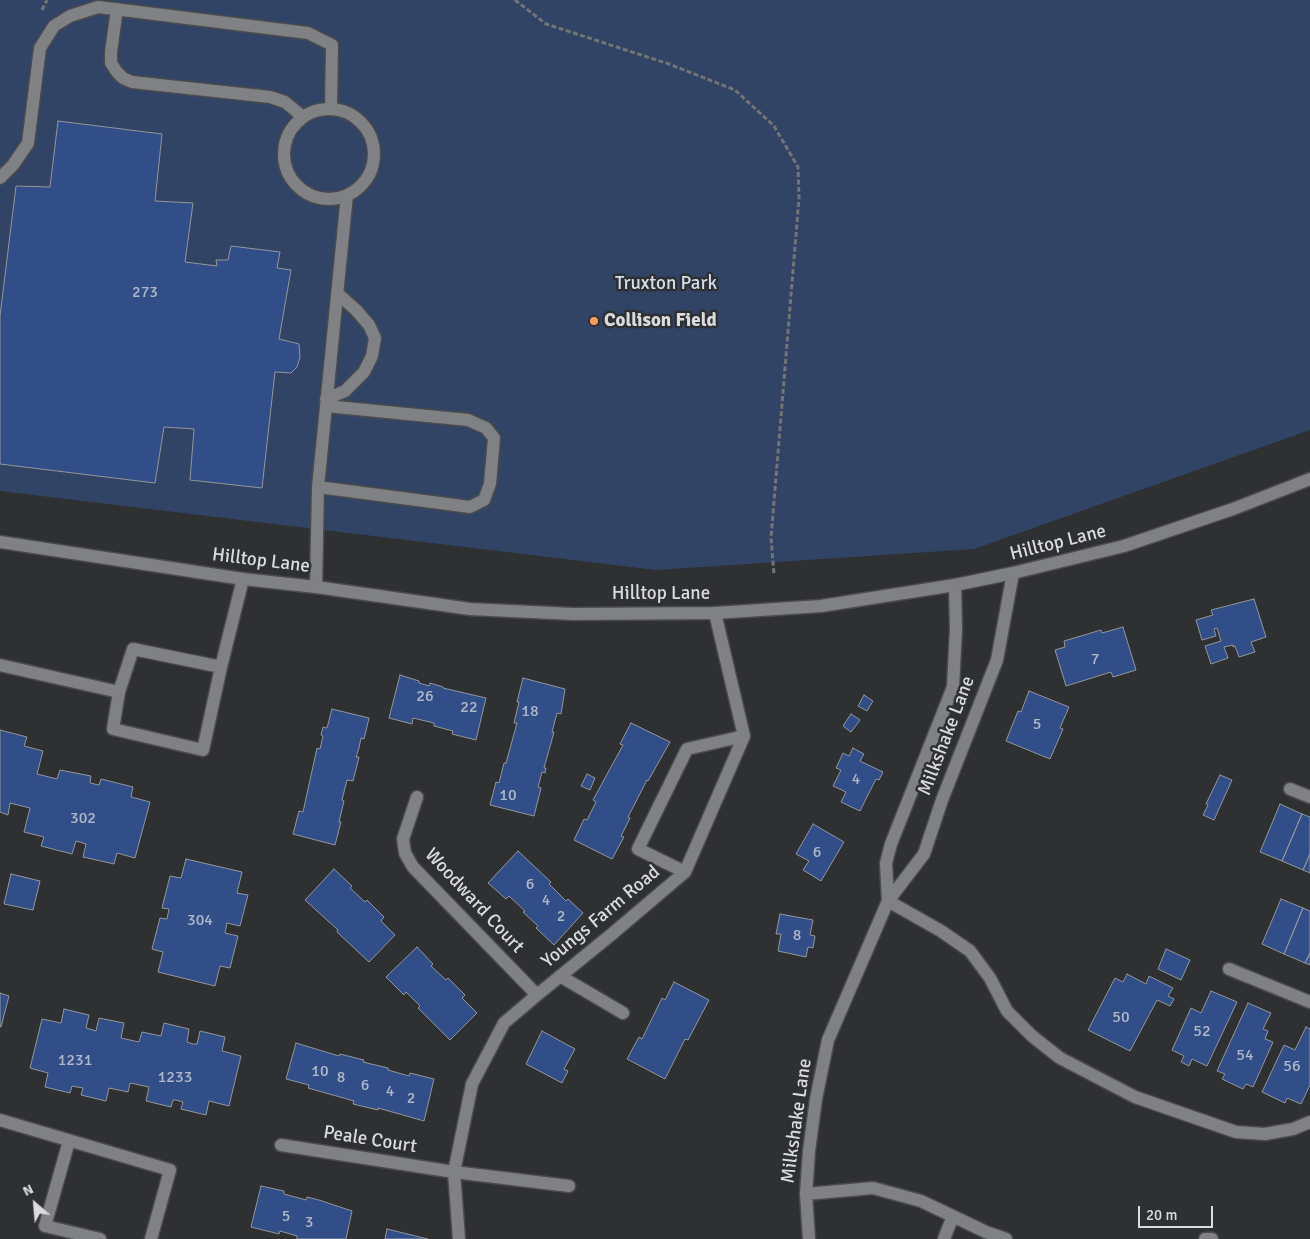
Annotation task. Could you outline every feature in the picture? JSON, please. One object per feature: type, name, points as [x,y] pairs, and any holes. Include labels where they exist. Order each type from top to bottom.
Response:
[{"type":"street","points":[[0,178],[28,143],[40,48],[54,26],[70,16],[98,7],[308,33],[332,45],[331,109]]},
{"type":"street","points":[[117,9],[111,63],[116,72],[123,78],[132,82],[270,97],[286,102],[302,117]]},
{"type":"street","points":[[331,109],[346,112],[358,120],[368,131],[373,145],[374,160],[369,175],[360,187],[347,195],[333,199],[318,198],[304,192],[294,183],[286,170],[285,141],[292,128],[302,117],[316,110],[331,109]]},
{"type":"street","points":[[316,588],[318,487],[347,195]]},
{"type":"street","points":[[326,403],[345,391],[364,372],[372,356],[375,338],[363,317],[337,294]]},
{"type":"street","points":[[318,487],[470,507],[484,500],[490,484],[494,438],[486,428],[468,420],[326,403]]},
{"type":"street","name":"Hilltop Lane","points":[[0,542],[243,579],[470,609],[573,614],[715,613],[821,606],[955,585],[1013,573],[1124,546],[1233,508],[1310,478]]},
{"type":"street","name":"Milkshake Lane","points":[[809,1239],[806,1194],[816,1099],[828,1040],[888,901],[924,854],[942,800],[997,660],[1013,573]]},
{"type":"street","points":[[221,667],[133,649],[119,692],[113,729],[203,750],[243,579]]},
{"type":"street","name":"Milkshake Lane","points":[[888,901],[886,863],[953,687],[956,629],[955,585]]},
{"type":"street","points":[[685,872],[638,849],[687,749],[744,736],[715,613]]},
{"type":"street","points":[[0,665],[119,692]]},
{"type":"street","name":"Youngs Farm Road","points":[[459,1239],[454,1172],[472,1084],[504,1023],[685,872],[744,736]]},
{"type":"street","points":[[1290,789],[1310,797]]},
{"type":"street","name":"Woodward Court","points":[[417,796],[403,839],[405,853],[413,866],[537,995]]},
{"type":"street","points":[[888,901],[941,931],[970,951],[990,978],[1006,1011],[1032,1036],[1060,1058],[1135,1097],[1236,1132],[1265,1134],[1293,1129],[1310,1122]]},
{"type":"street","points":[[1229,969],[1310,1002]]},
{"type":"street","points":[[560,976],[623,1013]]},
{"type":"street","points":[[0,1120],[170,1170],[151,1239]]},
{"type":"street","points":[[69,1141],[46,1226],[100,1239]]},
{"type":"street","name":"Peale Court","points":[[281,1145],[454,1172],[569,1186]]},
{"type":"street","points":[[806,1194],[874,1188],[921,1201],[1006,1239]]},
{"type":"street","points":[[944,1239],[953,1216]]},
{"type":"street","points":[[1205,1239],[1212,1239]]},
{"type":"path","points":[[515,0],[546,24],[669,64],[736,90],[774,126],[798,167],[799,198],[771,538],[774,576]]},
{"type":"green space","name":"Truxton Park","points":[[0,0],[1310,0],[1310,430],[974,549],[656,570],[0,491]]},
{"type":"building","points":[[58,121],[162,134],[155,201],[193,203],[185,262],[217,266],[216,260],[228,260],[231,246],[280,252],[277,268],[291,270],[279,339],[299,344],[300,357],[297,367],[291,373],[275,372],[262,488],[190,480],[194,429],[164,427],[155,483],[0,464],[0,316],[16,186],[50,187]]},
{"type":"building","points":[[1254,599],[1266,637],[1251,642],[1255,652],[1239,657],[1235,646],[1224,647],[1228,658],[1211,664],[1205,646],[1221,641],[1217,628],[1214,629],[1216,636],[1202,640],[1196,620],[1213,615],[1211,610]]},
{"type":"building","points":[[1123,627],[1136,670],[1113,677],[1111,672],[1066,686],[1055,650],[1065,647],[1064,641],[1101,630],[1102,633]]},
{"type":"building","points":[[400,675],[429,686],[430,683],[486,698],[476,740],[452,734],[453,731],[434,726],[434,723],[413,718],[412,724],[389,718]]},
{"type":"building","points":[[523,678],[565,689],[561,714],[557,713],[552,732],[554,732],[544,768],[546,768],[545,773],[542,772],[538,787],[541,788],[534,816],[490,805],[496,782],[499,783],[504,763],[506,763],[517,723],[514,723]]},
{"type":"building","points":[[1029,691],[1069,707],[1060,728],[1063,729],[1050,759],[1006,741],[1018,711],[1021,712]]},
{"type":"building","points":[[864,695],[873,701],[867,711],[858,706]]},
{"type":"building","points":[[332,709],[369,718],[364,739],[361,738],[356,757],[359,757],[353,781],[347,780],[342,800],[344,801],[339,822],[341,822],[335,845],[293,834],[299,811],[303,812],[317,748],[320,749],[323,727],[327,728]]},
{"type":"building","points":[[851,714],[860,720],[851,732],[843,726]]},
{"type":"building","points":[[631,723],[670,742],[647,780],[628,817],[630,818],[621,836],[624,837],[612,859],[574,840],[584,819],[587,820],[596,802],[593,800],[623,745],[620,744]]},
{"type":"building","points":[[0,730],[27,737],[24,746],[43,751],[37,774],[57,779],[60,770],[91,776],[90,783],[99,785],[101,779],[133,787],[131,797],[150,802],[135,858],[117,853],[114,864],[83,857],[86,844],[76,841],[72,854],[41,846],[44,837],[24,832],[30,808],[10,803],[8,815],[0,812]]},
{"type":"building","points":[[853,748],[864,754],[860,761],[883,772],[879,780],[876,779],[860,811],[841,802],[846,792],[833,786],[841,770],[836,768],[843,753],[849,756]]},
{"type":"building","points":[[587,774],[595,778],[590,790],[581,786]]},
{"type":"building","points":[[1220,775],[1232,780],[1214,820],[1203,815],[1208,805],[1206,804]]},
{"type":"building","points":[[1280,804],[1302,814],[1282,861],[1260,852]]},
{"type":"building","points":[[1302,814],[1310,817],[1310,854],[1303,870],[1282,861]]},
{"type":"building","points":[[813,824],[844,842],[821,881],[803,870],[809,861],[796,854]]},
{"type":"building","points":[[518,851],[551,882],[549,884],[566,901],[568,899],[583,913],[554,945],[536,928],[538,926],[523,912],[525,911],[509,896],[506,899],[488,883]]},
{"type":"building","points":[[1310,854],[1310,873],[1303,870]]},
{"type":"building","points":[[186,859],[242,872],[237,893],[248,895],[240,926],[227,923],[225,933],[238,936],[230,968],[220,966],[215,986],[158,972],[163,952],[152,949],[160,918],[167,919],[169,909],[162,908],[170,876],[181,878]]},
{"type":"building","points":[[334,869],[352,886],[350,888],[365,902],[367,900],[384,917],[381,921],[395,935],[369,962],[305,900]]},
{"type":"building","points":[[11,874],[40,881],[33,910],[4,904]]},
{"type":"building","points":[[1281,899],[1303,908],[1284,954],[1262,944]]},
{"type":"building","points":[[1303,908],[1310,911],[1310,953],[1305,963],[1284,954]]},
{"type":"building","points":[[780,914],[813,920],[810,935],[815,936],[813,948],[808,947],[806,957],[778,951],[781,934],[776,934]]},
{"type":"building","points":[[417,947],[433,964],[431,966],[446,980],[448,978],[465,995],[462,998],[477,1013],[450,1040],[418,1008],[420,1006],[406,992],[404,995],[386,977]]},
{"type":"building","points":[[1166,949],[1190,960],[1181,980],[1158,969]]},
{"type":"building","points":[[1310,953],[1310,965],[1305,963]]},
{"type":"building","points":[[1127,974],[1146,984],[1149,976],[1173,988],[1168,996],[1174,999],[1170,1006],[1157,1000],[1130,1051],[1088,1030],[1115,978],[1123,982]]},
{"type":"building","points":[[674,982],[709,1000],[688,1040],[685,1039],[665,1079],[627,1059],[639,1037],[642,1039],[662,998],[665,1000]]},
{"type":"building","points":[[1211,991],[1237,1002],[1207,1066],[1192,1059],[1189,1066],[1181,1062],[1184,1056],[1172,1050],[1191,1008],[1201,1013]]},
{"type":"building","points":[[0,993],[9,996],[1,1027],[0,1027]]},
{"type":"building","points":[[1248,1003],[1271,1013],[1263,1029],[1268,1031],[1265,1039],[1273,1042],[1253,1087],[1246,1084],[1243,1089],[1222,1079],[1225,1074],[1217,1071]]},
{"type":"building","points":[[64,1009],[89,1015],[86,1028],[96,1031],[99,1018],[124,1023],[121,1038],[139,1042],[142,1032],[161,1036],[164,1023],[189,1029],[187,1042],[193,1044],[197,1044],[200,1031],[225,1037],[222,1051],[241,1056],[229,1106],[209,1101],[206,1115],[181,1109],[183,1102],[176,1100],[173,1100],[171,1107],[146,1101],[149,1087],[130,1083],[128,1092],[109,1088],[106,1101],[81,1095],[83,1088],[72,1086],[70,1093],[45,1087],[48,1073],[30,1068],[42,1019],[61,1023]]},
{"type":"building","points":[[1306,1027],[1310,1029],[1310,1085],[1301,1104],[1287,1098],[1285,1103],[1262,1092],[1284,1045],[1295,1050]]},
{"type":"building","points":[[542,1031],[575,1049],[564,1069],[568,1071],[562,1083],[526,1064]]},
{"type":"building","points":[[296,1043],[339,1056],[340,1054],[364,1060],[363,1062],[388,1068],[388,1070],[409,1076],[410,1073],[434,1079],[424,1121],[378,1108],[378,1110],[353,1104],[354,1101],[308,1088],[309,1085],[286,1079]]},
{"type":"building","points":[[261,1186],[284,1191],[284,1194],[306,1200],[307,1197],[319,1200],[352,1211],[346,1239],[297,1239],[297,1236],[280,1231],[279,1234],[251,1227]]},
{"type":"building","points":[[387,1229],[428,1239],[385,1239]]},
{"type":"place","name":"Collison Field","points":[[594,321]]}]
